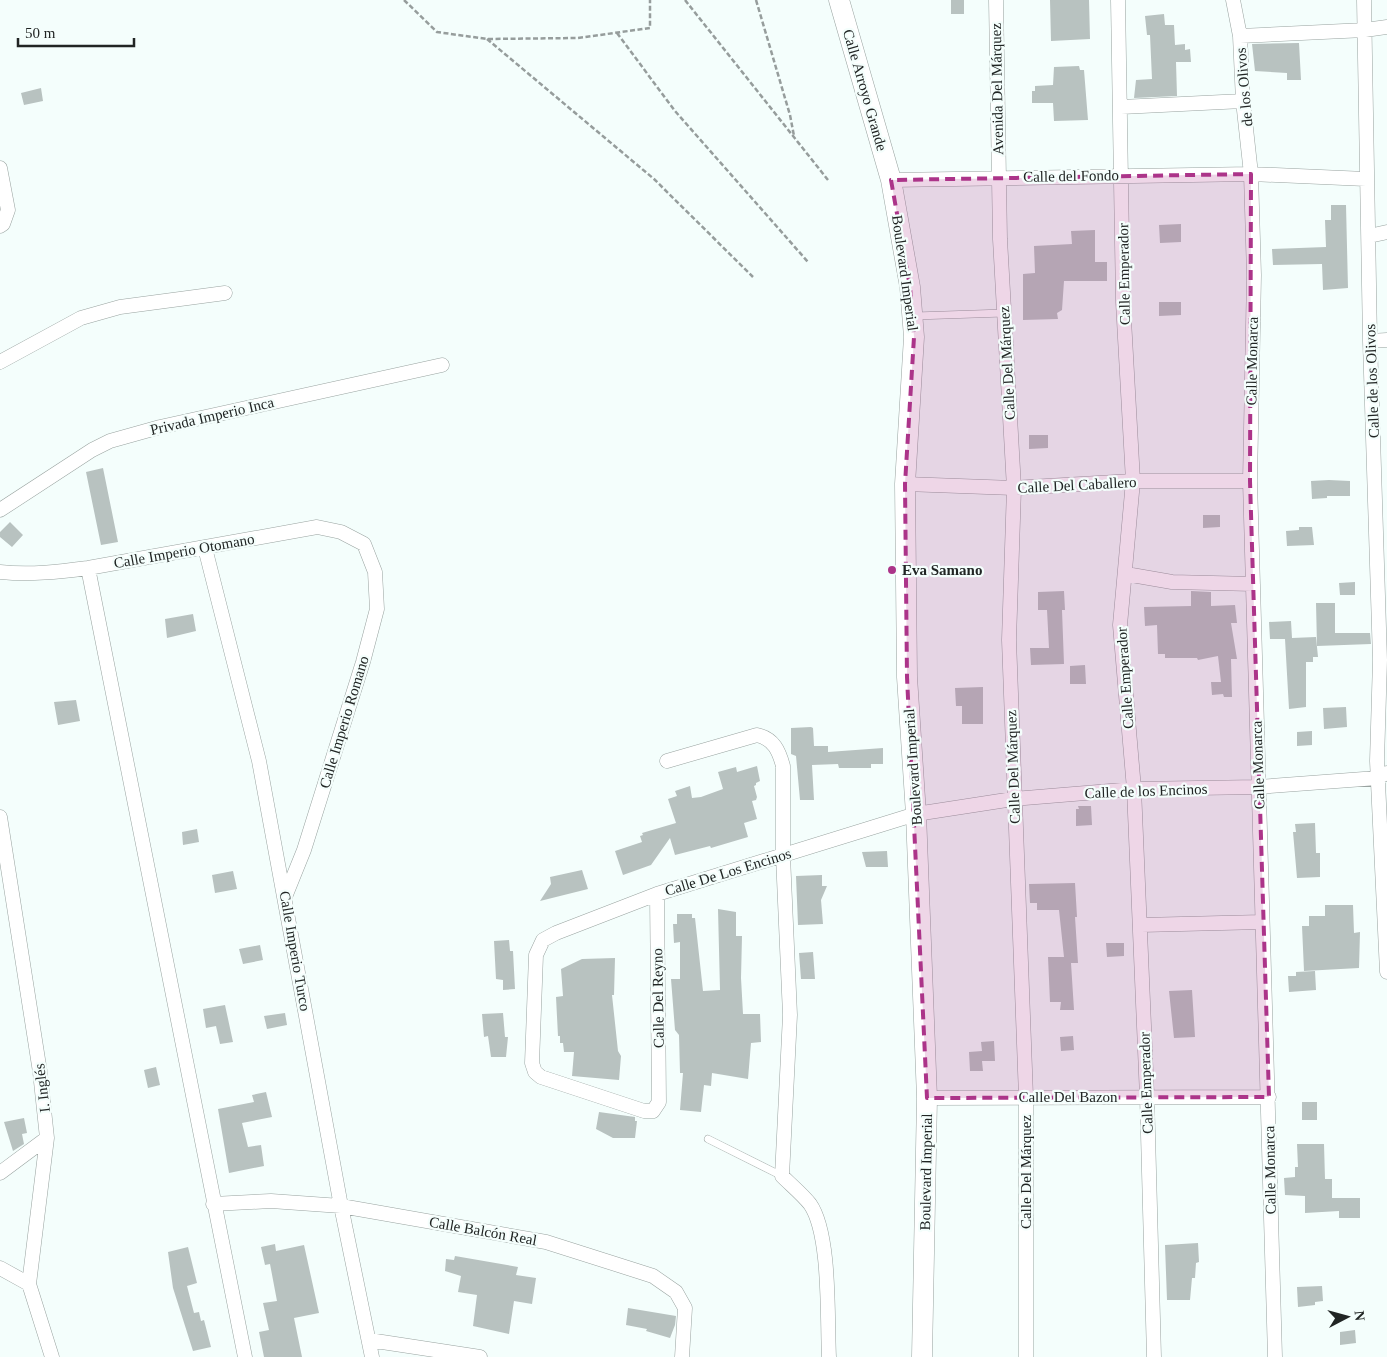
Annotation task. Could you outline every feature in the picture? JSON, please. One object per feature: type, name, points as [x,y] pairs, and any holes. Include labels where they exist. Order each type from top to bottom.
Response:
[{"type":"street","name":"Calle Arroyo Grande","points":[[839,0],[891,180]]},
{"type":"street","name":"Avenida Del Márquez","points":[[996,0],[998,178]]},
{"type":"street","name":"Calle Emperador","points":[[1118,0],[1123,302],[1133,481],[1120,625],[1134,789],[1147,1097],[1154,1357]]},
{"type":"street","name":"de los Olivos","points":[[1233,0],[1240,36],[1243,101],[1251,174]]},
{"type":"street","name":"Calle de los Olivos","points":[[1364,0],[1370,341],[1380,452],[1382,625],[1380,660],[1387,972]]},
{"type":"street","points":[[1240,36],[1365,30],[1387,27]]},
{"type":"street","points":[[1121,107],[1243,101]]},
{"type":"street","points":[[0,168],[8,210],[3,224],[0,226]]},
{"type":"street","name":"Calle del Fondo","points":[[891,180],[1251,174],[1366,179]]},
{"type":"street","name":"Calle Monarca","points":[[1251,174],[1254,275],[1250,481],[1275,1357]]},
{"type":"street","name":"Calle Del Márquez","points":[[998,178],[1014,488],[1009,640],[1013,799],[1026,1097],[1026,1357]]},
{"type":"street","name":"Boulevard Imperial","points":[[891,180],[909,278],[914,337],[905,484],[907,677],[916,814],[927,1098],[922,1357]]},
{"type":"street","points":[[1369,236],[1387,232]]},
{"type":"street","points":[[0,362],[81,318],[120,308],[225,293]]},
{"type":"street","points":[[1370,341],[1387,340]]},
{"type":"street","name":"Privada Imperio Inca","points":[[0,510],[92,450],[110,441],[160,427],[442,365]]},
{"type":"street","name":"Calle Del Caballero","points":[[905,484],[1014,488],[1133,481],[1250,481]]},
{"type":"street","name":"Calle Imperio Otomano","points":[[0,572],[40,574],[88,568],[317,527],[342,532],[364,544]]},
{"type":"street","name":"Calle Imperio Romano","points":[[285,898],[304,850],[363,662],[377,609],[375,572],[364,544]]},
{"type":"street","name":"Calle Imperio Turco","points":[[205,548],[259,761],[341,1206],[372,1357]]},
{"type":"street","points":[[88,568],[213,1204],[245,1357]]},
{"type":"street","points":[[1126,574],[1172,582],[1253,584]]},
{"type":"street","points":[[667,761],[757,735],[772,742],[779,752],[783,766],[782,856],[790,1015],[782,1176],[810,1205],[821,1232],[829,1357]]},
{"type":"street","name":"Calle de los Encinos","points":[[916,814],[1013,799],[1134,789],[1258,787],[1382,776]]},
{"type":"street","name":"Calle De Los Encinos","points":[[659,1102],[653,1110],[644,1111],[541,1077],[535,1072],[532,1064],[536,954],[543,940],[556,933],[657,894],[916,814]]},
{"type":"street","name":"I. Inglés","points":[[0,817],[40,1072],[47,1138],[29,1284],[52,1357]]},
{"type":"street","name":"Calle Del Reyno","points":[[657,894],[659,1102]]},
{"type":"street","points":[[1140,925],[1262,922]]},
{"type":"street","name":"Calle Del Bazon","points":[[927,1098],[1269,1097]]},
{"type":"street","points":[[0,1173],[47,1138]]},
{"type":"street","name":"Calle Balcón Real","points":[[213,1204],[271,1201],[341,1206],[546,1242],[653,1276],[676,1292],[685,1308],[682,1357]]},
{"type":"street","points":[[0,1268],[29,1284]]},
{"type":"street","points":[[368,1340],[480,1357]]},
{"type":"lane","points":[[912,316],[1004,312]]},
{"type":"lane","points":[[708,1139],[782,1176]]},
{"type":"path","points":[[404,0],[436,32],[486,38],[578,38],[650,28],[650,0]]},
{"type":"path","points":[[686,0],[828,180]]},
{"type":"path","points":[[756,0],[790,115],[794,137]]},
{"type":"path","points":[[617,33],[675,111],[808,262]]},
{"type":"path","points":[[486,38],[654,179],[753,277]]},
{"type":"highlighted area","points":[[1251,174],[1250,481],[1269,1097],[927,1098],[907,677],[905,484],[914,337],[910,287],[891,180]]},
{"type":"building","points":[[951,0],[964,0],[964,14],[951,14]]},
{"type":"building","points":[[1050,0],[1089,0],[1090,39],[1051,41]]},
{"type":"building","points":[[1164,14],[1165,25],[1174,25],[1175,45],[1185,44],[1185,50],[1190,49],[1191,62],[1176,62],[1177,96],[1134,98],[1136,80],[1152,79],[1150,35],[1147,35],[1145,16]]},
{"type":"building","points":[[1299,43],[1301,80],[1287,80],[1287,73],[1255,71],[1252,44]]},
{"type":"building","points":[[1079,66],[1080,70],[1084,70],[1088,120],[1054,121],[1053,103],[1032,103],[1032,91],[1035,91],[1035,86],[1053,85],[1054,67]]},
{"type":"building","points":[[41,88],[43,101],[24,105],[21,93]]},
{"type":"building","points":[[1331,205],[1346,205],[1348,288],[1323,290],[1322,264],[1273,265],[1272,249],[1326,247],[1325,220],[1331,220]]},
{"type":"building","points":[[1181,224],[1181,242],[1160,243],[1159,225]]},
{"type":"building","points":[[1095,230],[1095,262],[1107,262],[1107,281],[1064,281],[1062,310],[1057,313],[1058,319],[1023,320],[1023,274],[1035,273],[1034,246],[1072,244],[1071,231]]},
{"type":"building","points":[[1159,302],[1181,302],[1181,315],[1159,316]]},
{"type":"building","points":[[1029,435],[1048,435],[1048,448],[1029,449]]},
{"type":"building","points":[[103,468],[118,542],[101,545],[86,472]]},
{"type":"building","points":[[1311,481],[1350,481],[1350,496],[1327,496],[1327,498],[1312,499]]},
{"type":"building","points":[[1203,515],[1220,515],[1220,527],[1203,528]]},
{"type":"building","points":[[10,522],[23,535],[12,547],[0,537],[0,532]]},
{"type":"building","points":[[1299,527],[1312,527],[1314,545],[1287,546],[1286,531],[1299,530]]},
{"type":"building","points":[[1355,582],[1355,595],[1340,595],[1339,583]]},
{"type":"building","points":[[1064,591],[1065,610],[1062,610],[1064,664],[1031,665],[1030,648],[1049,648],[1047,610],[1038,610],[1038,592]]},
{"type":"building","points":[[1191,591],[1211,592],[1211,606],[1235,605],[1237,623],[1231,623],[1237,659],[1231,659],[1232,697],[1224,697],[1223,694],[1212,695],[1211,682],[1221,682],[1218,656],[1198,660],[1197,658],[1165,658],[1165,654],[1158,654],[1157,625],[1145,626],[1144,607],[1191,606]]},
{"type":"building","points":[[1316,603],[1335,603],[1335,633],[1370,633],[1371,644],[1317,646]]},
{"type":"building","points":[[193,614],[196,631],[167,638],[165,619]]},
{"type":"building","points":[[1291,621],[1292,638],[1316,637],[1318,657],[1313,657],[1313,662],[1306,662],[1306,707],[1289,709],[1285,639],[1270,639],[1269,622]]},
{"type":"building","points":[[1085,665],[1086,684],[1070,684],[1070,666]]},
{"type":"building","points":[[983,687],[983,724],[962,724],[962,706],[956,706],[955,688]]},
{"type":"building","points":[[76,700],[80,721],[58,725],[54,702]]},
{"type":"building","points":[[1346,707],[1347,727],[1324,729],[1323,708]]},
{"type":"building","points":[[791,728],[813,728],[814,746],[828,746],[828,752],[883,748],[883,764],[871,764],[871,768],[839,768],[838,764],[812,765],[814,800],[800,800],[796,756],[791,754]]},
{"type":"building","points":[[1312,731],[1312,745],[1297,746],[1297,732]]},
{"type":"building","points":[[757,766],[760,781],[754,786],[757,797],[756,800],[752,801],[757,819],[744,823],[748,837],[711,848],[710,846],[675,855],[670,838],[651,865],[623,875],[615,851],[642,842],[640,836],[643,835],[642,833],[676,823],[668,799],[677,796],[675,791],[690,786],[692,798],[701,797],[723,789],[718,772],[736,767],[737,772]]},
{"type":"building","points":[[1078,806],[1091,806],[1092,825],[1076,826],[1076,809],[1079,809]]},
{"type":"building","points":[[1315,823],[1316,853],[1320,853],[1320,877],[1297,878],[1293,832],[1296,832],[1295,824]]},
{"type":"building","points":[[197,829],[199,842],[183,845],[182,832]]},
{"type":"building","points":[[887,851],[888,867],[866,867],[862,852]]},
{"type":"building","points":[[582,870],[588,889],[540,901],[551,884],[550,877]]},
{"type":"building","points":[[233,871],[237,889],[215,893],[212,875]]},
{"type":"building","points":[[822,875],[822,886],[827,886],[821,900],[823,924],[798,925],[796,876]]},
{"type":"building","points":[[1075,883],[1078,963],[1071,963],[1074,1010],[1060,1010],[1061,1002],[1050,1002],[1048,957],[1064,957],[1059,910],[1037,910],[1037,903],[1030,903],[1029,884]]},
{"type":"building","points":[[1325,905],[1353,905],[1354,933],[1360,932],[1359,968],[1304,971],[1302,926],[1309,926],[1309,916],[1325,916]]},
{"type":"building","points":[[718,909],[736,912],[736,936],[742,936],[741,978],[743,1014],[760,1014],[761,1042],[751,1043],[748,1079],[712,1073],[711,1086],[704,1085],[701,1112],[680,1110],[683,1073],[680,1073],[679,1035],[675,1030],[671,979],[680,979],[680,942],[674,943],[673,924],[677,924],[677,914],[692,914],[692,918],[695,918],[703,991],[720,990]]},
{"type":"building","points":[[509,940],[510,951],[513,951],[515,989],[503,990],[503,980],[496,979],[494,941]]},
{"type":"building","points":[[1106,943],[1124,943],[1124,956],[1107,957]]},
{"type":"building","points":[[260,945],[263,960],[243,964],[239,949]]},
{"type":"building","points":[[813,952],[815,979],[801,979],[799,953]]},
{"type":"building","points":[[615,958],[614,995],[612,995],[618,1051],[621,1056],[619,1080],[572,1076],[574,1052],[564,1052],[563,1043],[560,1043],[560,1036],[558,1036],[556,997],[563,996],[561,969],[582,959]]},
{"type":"building","points":[[1315,971],[1316,990],[1289,992],[1288,976],[1296,976],[1296,972]]},
{"type":"building","points":[[1192,990],[1195,1037],[1174,1038],[1169,991]]},
{"type":"building","points":[[225,1005],[233,1042],[220,1044],[216,1026],[206,1028],[203,1009]]},
{"type":"building","points":[[285,1013],[287,1025],[267,1029],[264,1016]]},
{"type":"building","points":[[503,1013],[505,1037],[508,1037],[506,1057],[491,1057],[488,1036],[484,1037],[482,1014]]},
{"type":"building","points":[[1073,1036],[1074,1050],[1061,1051],[1060,1037]]},
{"type":"building","points":[[994,1041],[995,1061],[982,1061],[983,1071],[970,1071],[969,1052],[982,1051],[981,1042]]},
{"type":"building","points":[[156,1067],[160,1085],[148,1088],[144,1070]]},
{"type":"building","points":[[266,1092],[272,1117],[242,1123],[248,1147],[261,1145],[264,1166],[229,1173],[218,1109],[254,1102],[252,1095]]},
{"type":"building","points":[[1302,1102],[1317,1102],[1317,1120],[1302,1120]]},
{"type":"building","points":[[599,1112],[635,1117],[635,1121],[637,1121],[635,1138],[613,1138],[596,1129]]},
{"type":"building","points":[[24,1118],[27,1133],[22,1134],[24,1144],[13,1151],[4,1122]]},
{"type":"building","points":[[1297,1144],[1324,1144],[1325,1179],[1332,1179],[1332,1198],[1360,1198],[1360,1218],[1339,1218],[1339,1211],[1305,1213],[1305,1196],[1285,1195],[1284,1178],[1295,1177],[1295,1167],[1298,1167]]},
{"type":"building","points":[[1198,1243],[1199,1262],[1196,1263],[1195,1278],[1192,1278],[1190,1300],[1167,1300],[1165,1245]]},
{"type":"building","points":[[275,1244],[276,1251],[304,1245],[319,1313],[294,1318],[302,1357],[264,1357],[259,1332],[269,1330],[263,1303],[277,1301],[270,1264],[265,1265],[261,1247]]},
{"type":"building","points":[[188,1247],[197,1283],[187,1286],[194,1313],[199,1312],[201,1321],[204,1320],[211,1347],[193,1351],[173,1288],[168,1252]]},
{"type":"building","points":[[455,1256],[518,1267],[516,1275],[536,1278],[532,1304],[514,1301],[509,1334],[473,1326],[477,1295],[458,1292],[461,1276],[445,1271],[446,1259],[454,1260]]},
{"type":"building","points":[[1322,1286],[1323,1301],[1315,1302],[1315,1305],[1298,1307],[1297,1287]]},
{"type":"building","points":[[628,1308],[676,1316],[670,1338],[646,1331],[647,1329],[626,1325]]},
{"type":"building","points":[[1355,1330],[1356,1343],[1340,1345],[1340,1332]]},
{"type":"place","name":"Eva Samano","points":[[892,570]]}]
